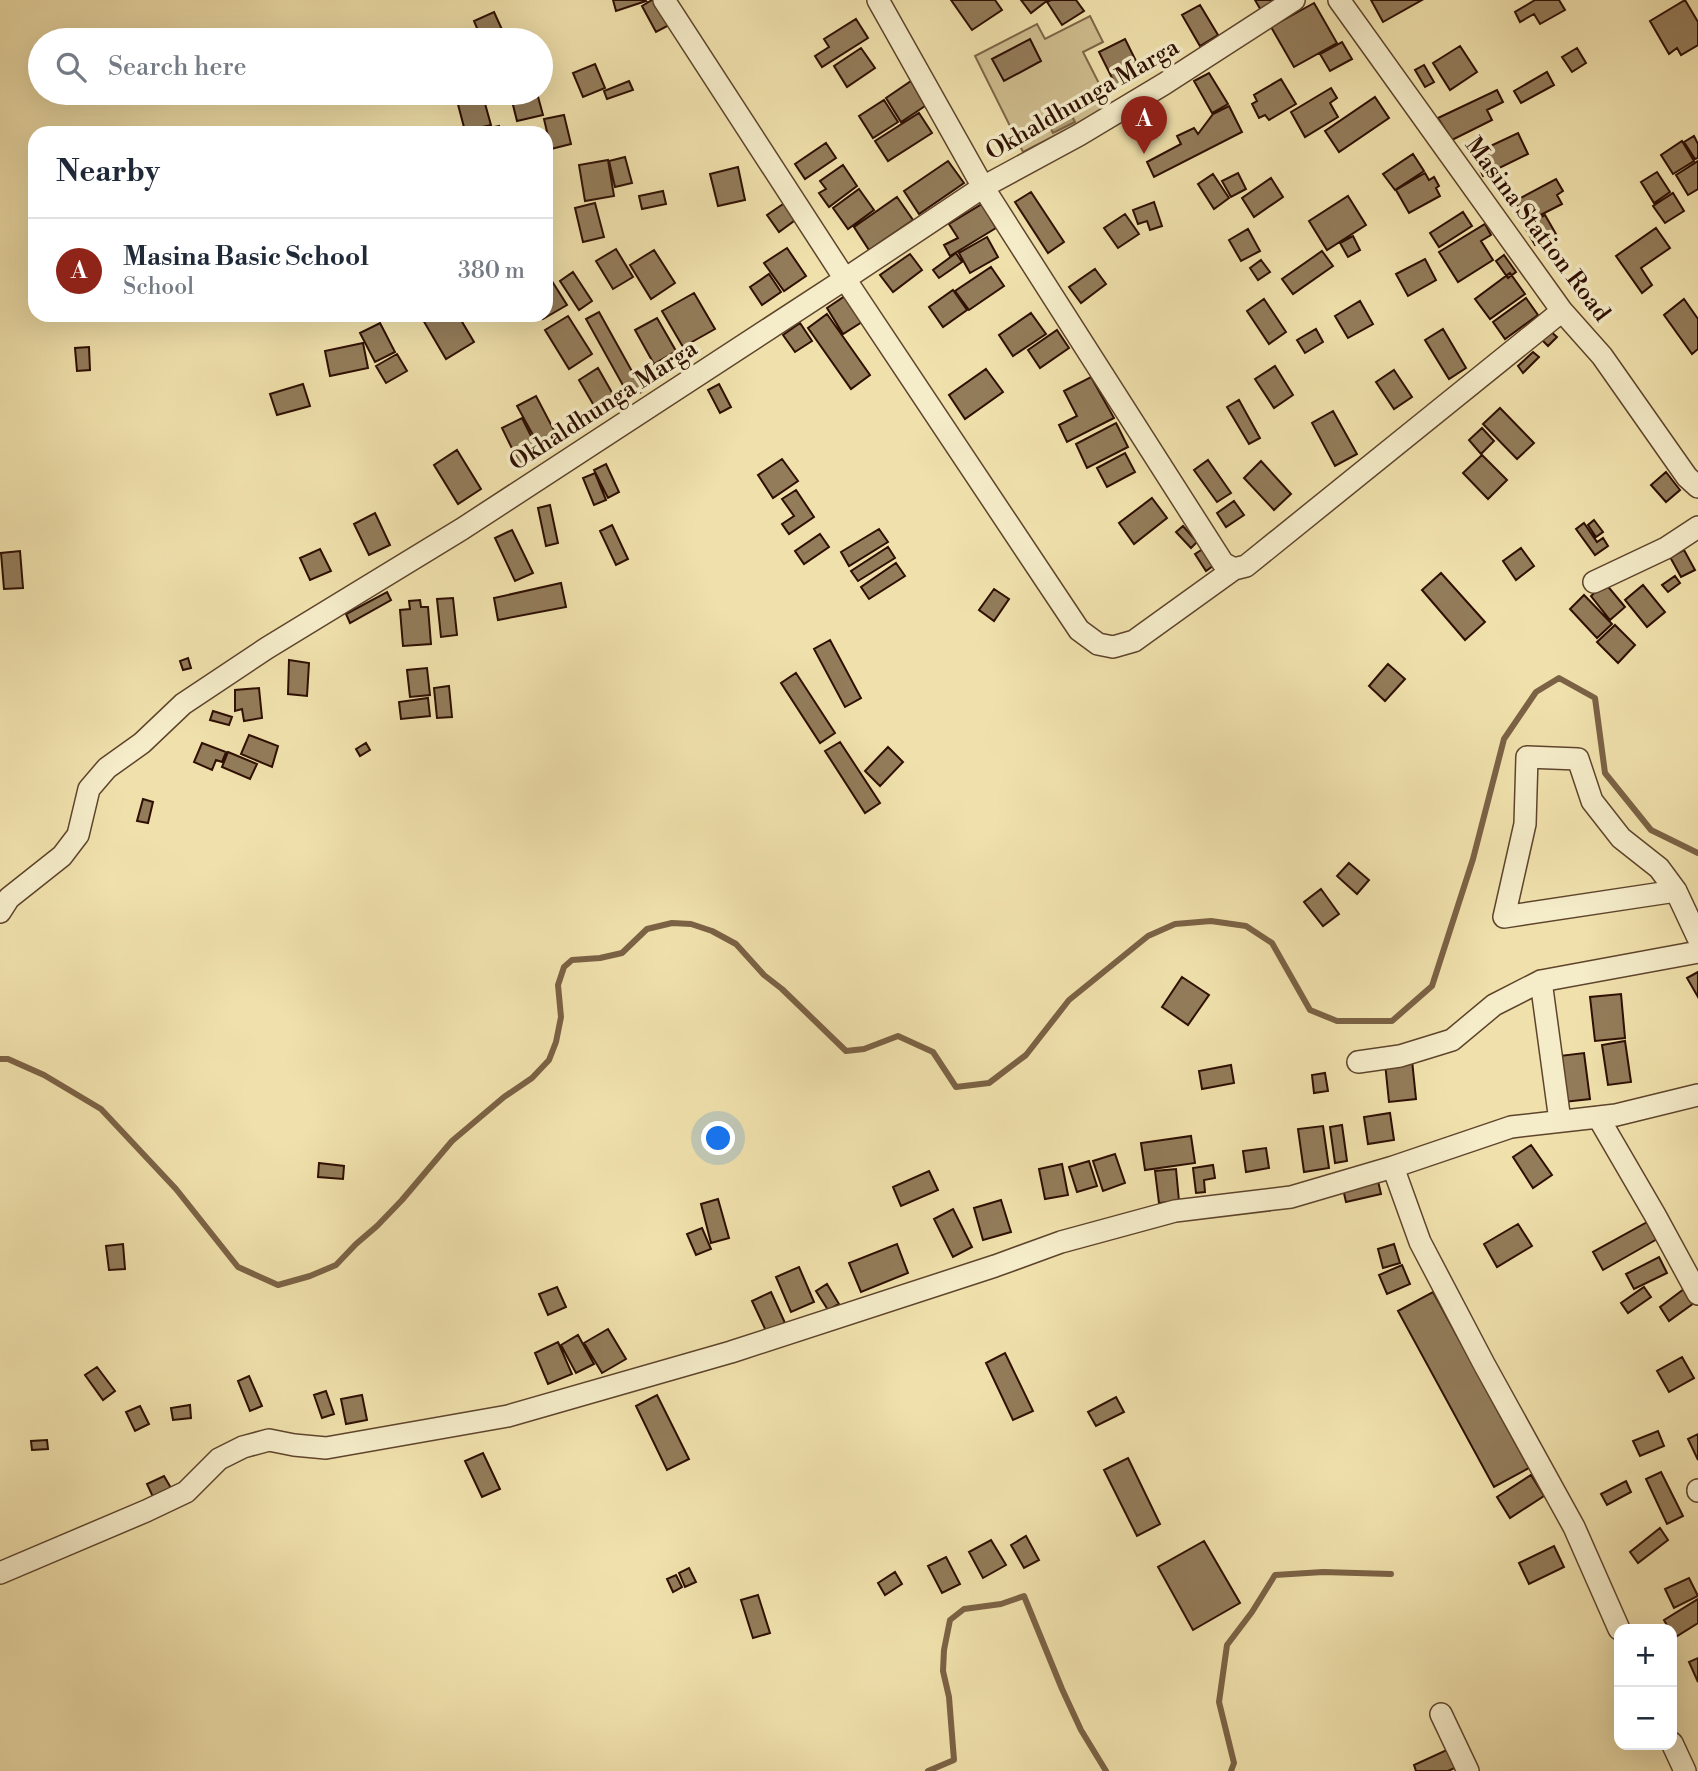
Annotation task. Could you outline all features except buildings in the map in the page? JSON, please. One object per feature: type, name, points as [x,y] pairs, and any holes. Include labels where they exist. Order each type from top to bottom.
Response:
[{"type":"street","points":[[664,0],[845,279],[1079,630],[1098,644],[1113,647],[1134,640],[1234,569],[1246,566],[1562,311]]},
{"type":"street","points":[[878,0],[983,187],[1223,563],[1234,569]]},
{"type":"street","name":"Okhaldhunga Marga","points":[[0,912],[9,898],[62,856],[78,835],[89,789],[107,768],[142,743],[183,704],[267,648],[462,528],[983,187],[1079,135],[1164,84],[1294,0]]},
{"type":"street","name":"Masina Station Road","points":[[1339,0],[1562,311],[1602,356],[1687,477],[1698,487]]},
{"type":"street","points":[[1594,582],[1666,548],[1698,527]]},
{"type":"street","points":[[1676,891],[1504,917],[1525,824],[1527,757],[1578,759],[1592,801],[1621,838],[1659,868],[1676,891],[1698,938]]},
{"type":"street","points":[[1358,1062],[1400,1056],[1452,1040],[1494,1004],[1541,981],[1698,952]]},
{"type":"street","points":[[1541,981],[1560,1121]]},
{"type":"street","points":[[0,1573],[186,1492],[219,1459],[243,1447],[269,1440],[326,1448],[508,1416],[731,1352],[995,1266],[1061,1241],[1175,1211],[1291,1197],[1393,1167],[1511,1127],[1616,1115],[1698,1095]]},
{"type":"street","points":[[1598,1117],[1698,1294]]},
{"type":"street","points":[[1393,1167],[1420,1242],[1574,1527],[1617,1624]]},
{"type":"street","points":[[1441,1714],[1468,1771]]},
{"type":"street","points":[[1675,1750],[1685,1771]]},
{"type":"shaded area","points":[[1090,16],[1103,42],[1083,52],[1111,107],[1023,152],[975,56],[1037,24],[1045,39]]},
{"type":"shaded area","points":[[1067,106],[1075,122],[1053,133],[1045,117]]},
{"type":"waterway","points":[[0,1059],[8,1059],[44,1075],[101,1109],[176,1189],[238,1267],[278,1285],[336,1265],[402,1200],[452,1141],[504,1097],[532,1078],[549,1060],[561,1017],[558,985],[564,967],[572,960],[622,953],[647,929],[672,923],[691,924],[712,931],[736,944],[764,975],[846,1051],[864,1049],[898,1036],[933,1052],[956,1087],[989,1083],[1026,1055],[1069,1000],[1148,936],[1175,924],[1211,921],[1246,926],[1272,943],[1310,1010],[1337,1021],[1392,1021],[1432,986],[1473,859],[1504,739],[1536,692],[1559,678],[1595,698],[1605,773],[1651,830],[1698,853]]},
{"type":"waterway","points":[[1231,1771],[1234,1763],[1219,1702],[1227,1645],[1275,1575],[1323,1572],[1391,1574]]},
{"type":"waterway","points":[[928,1771],[954,1760],[949,1697],[943,1671],[950,1620],[964,1609],[1001,1604],[1024,1596],[1081,1730],[1106,1771]]},
{"type":"place","name":"Masina Basic School","points":[[1144,154]]}]
